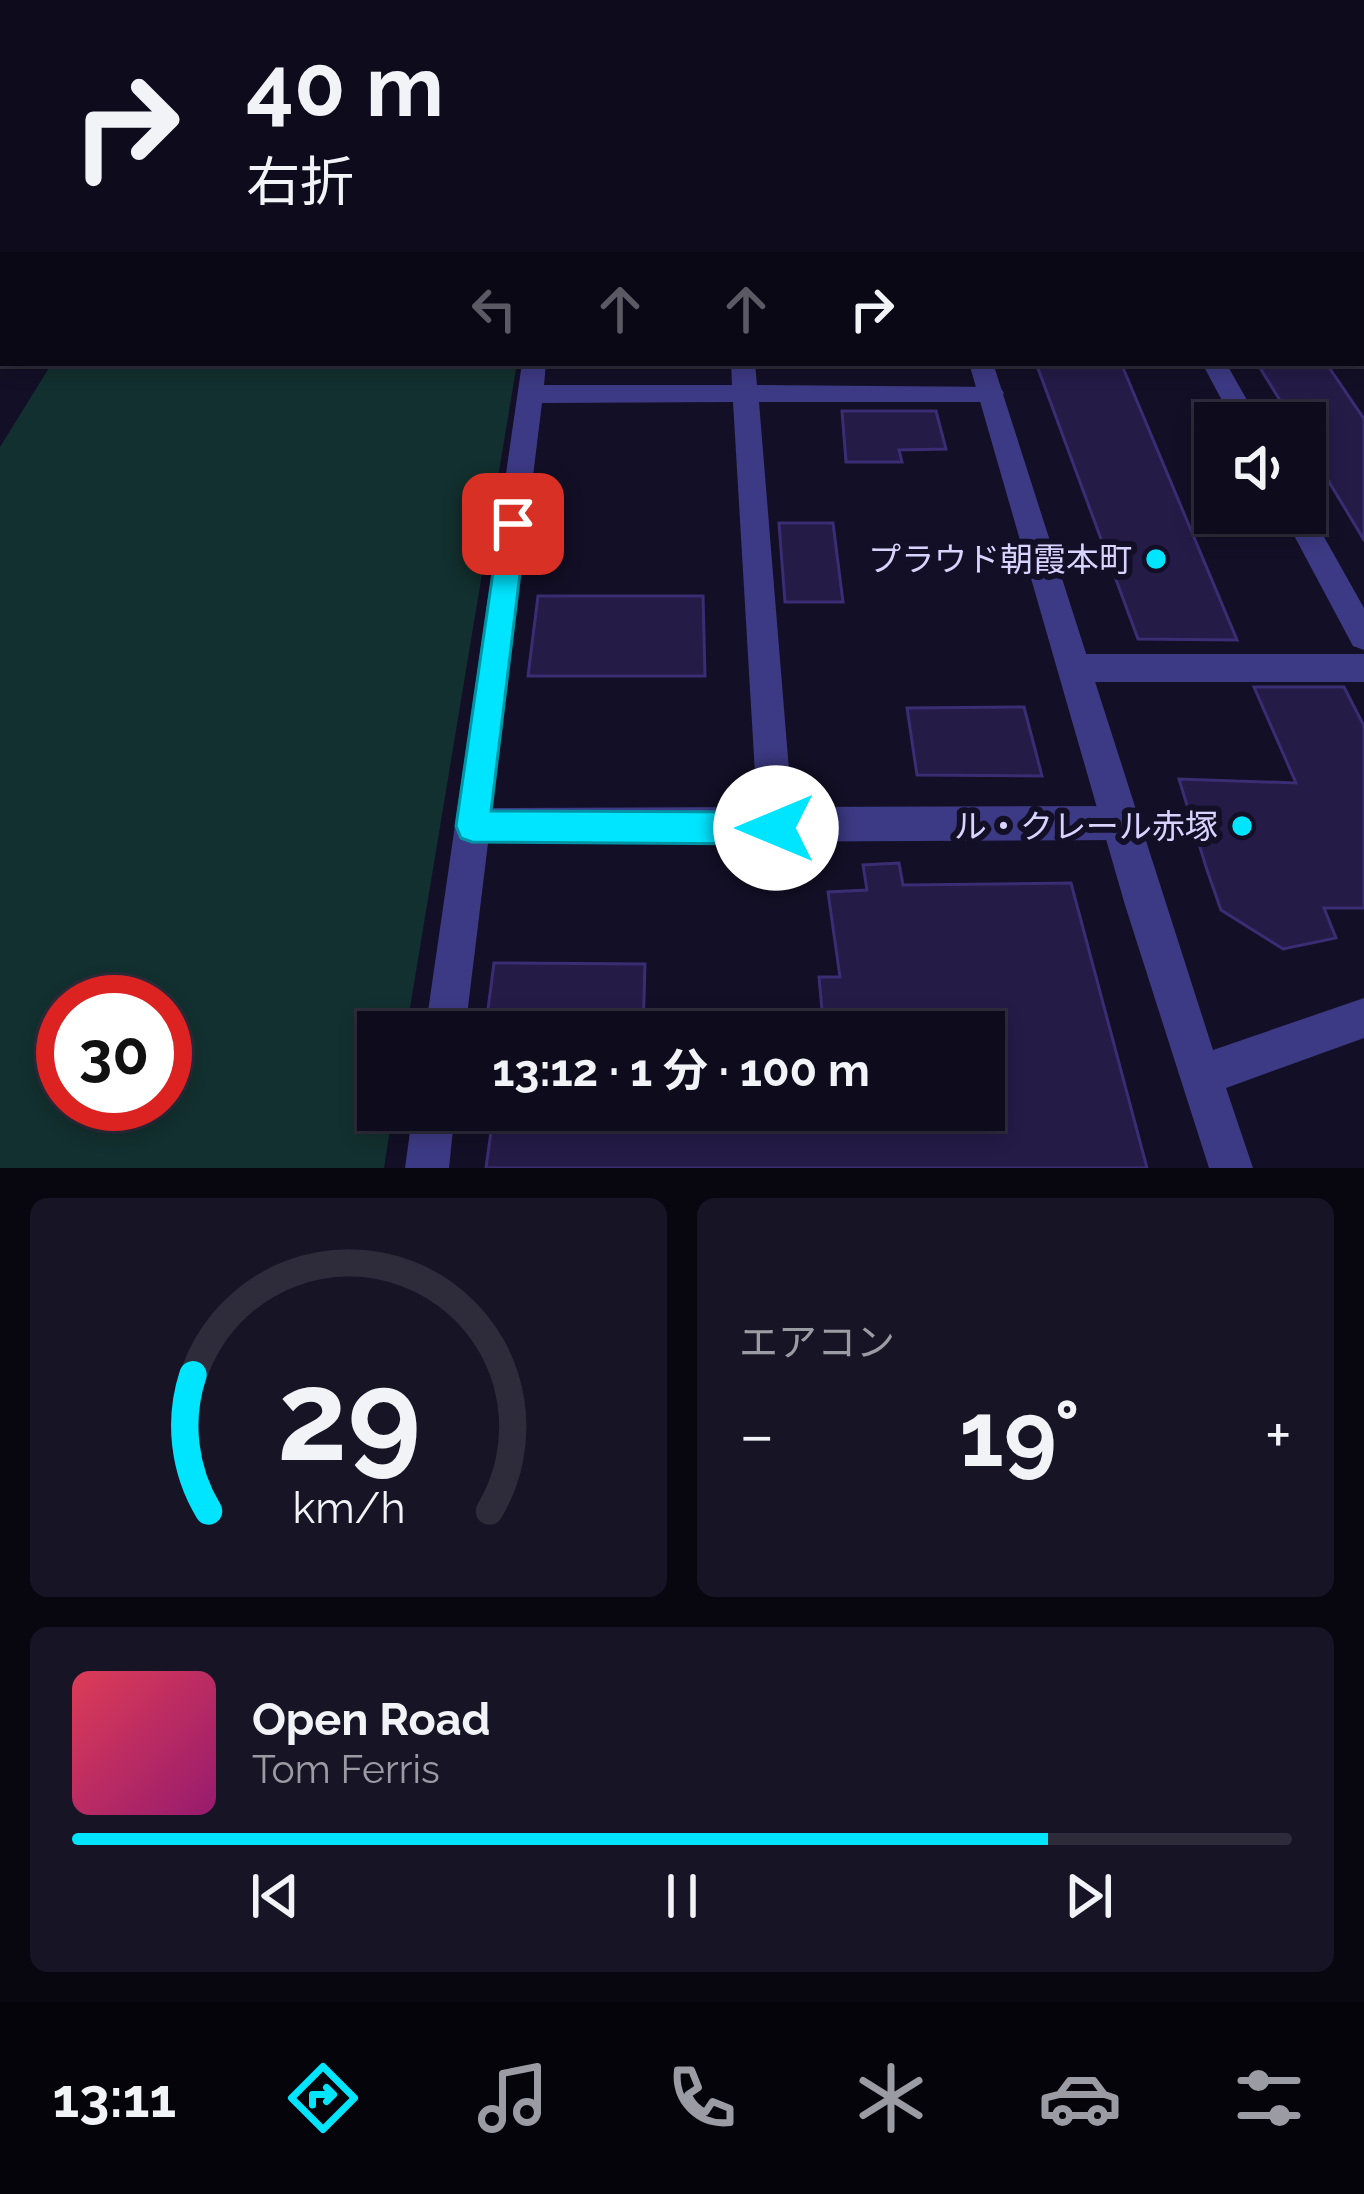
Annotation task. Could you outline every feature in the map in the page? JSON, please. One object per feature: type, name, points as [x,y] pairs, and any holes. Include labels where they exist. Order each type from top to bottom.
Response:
[{"type":"street","points":[[743,366],[776,828]]},
{"type":"street","points":[[1216,366],[1235,402]]},
{"type":"street","points":[[448,1011],[532,378],[746,395],[986,378],[1231,1168]]},
{"type":"street","points":[[1307,534],[1364,638]]},
{"type":"street","points":[[1073,668],[1364,668]]},
{"type":"street","points":[[472,826],[1121,823]]},
{"type":"street","points":[[1201,1076],[1364,1018]]},
{"type":"street","points":[[427,1168],[431,1131]]},
{"type":"green space","points":[[50,366],[517,366],[409,1011],[357,1011],[357,1131],[390,1131],[384,1168],[0,1168],[0,447]]},
{"type":"building","points":[[1037,366],[1122,366],[1237,640],[1138,639]]},
{"type":"building","points":[[1259,366],[1328,366],[1364,419],[1364,540],[1326,477],[1326,402],[1281,402]]},
{"type":"building","points":[[842,411],[936,411],[946,449],[899,450],[902,462],[846,462]]},
{"type":"building","points":[[779,523],[833,523],[843,602],[785,602]]},
{"type":"building","points":[[538,596],[703,596],[705,676],[528,676]]},
{"type":"building","points":[[1254,687],[1344,687],[1364,726],[1364,908],[1324,908],[1336,938],[1283,949],[1221,910],[1207,870],[1179,779],[1296,783]]},
{"type":"building","points":[[1024,707],[1042,776],[917,775],[907,708]]},
{"type":"building","points":[[899,863],[903,885],[1071,883],[1147,1168],[486,1168],[491,1131],[1005,1131],[1005,1011],[822,1011],[819,977],[840,977],[828,892],[867,890],[863,865]]},
{"type":"building","points":[[494,963],[645,964],[644,1011],[488,1011]]},
{"type":"place","name":"プラウド朝霞本町","points":[[1156,559]]},
{"type":"place","name":"ル・クレール赤塚","points":[[1242,826]]},
{"type":"route","points":[[513,524],[472,826],[776,828]]}]
